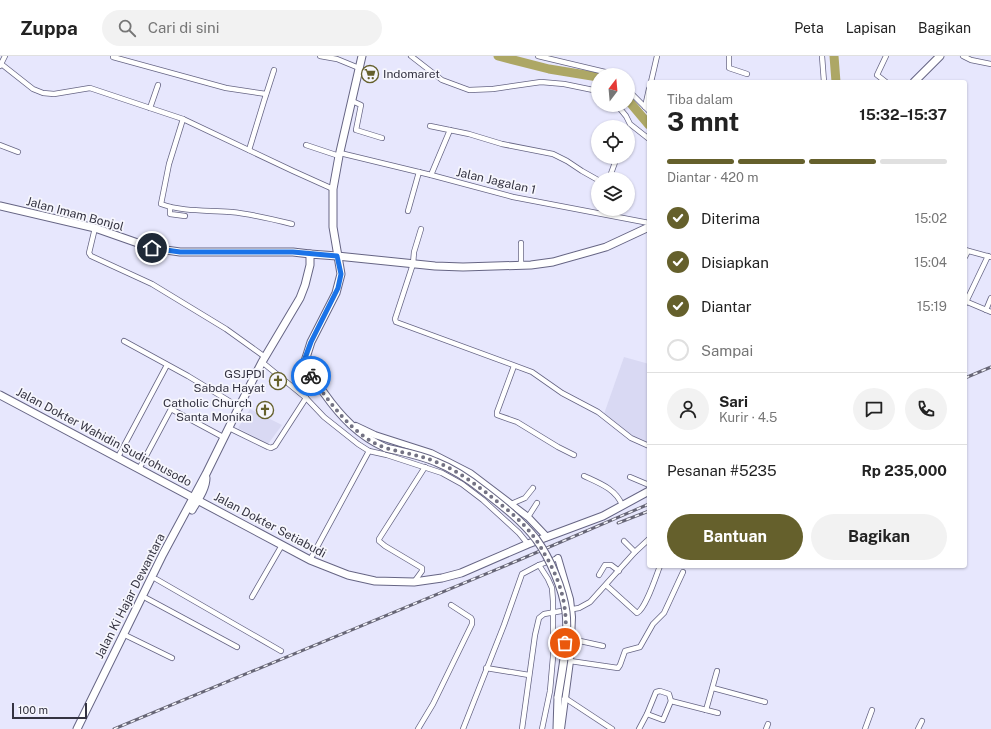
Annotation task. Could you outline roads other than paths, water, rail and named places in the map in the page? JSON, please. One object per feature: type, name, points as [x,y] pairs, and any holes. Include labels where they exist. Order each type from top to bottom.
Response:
[{"type":"main road","points":[[362,56],[339,154],[333,189],[332,216],[341,274],[338,288],[311,342],[305,361],[312,378],[352,427],[364,436],[386,448],[411,453],[436,462],[461,474],[506,508],[537,540],[555,573],[563,595],[566,613],[561,697],[556,729]]},
{"type":"main road","points":[[916,80],[940,56]]},
{"type":"main road","name":"Jalan Imam Bonjol","points":[[0,206],[95,228],[152,248],[180,252],[293,252],[413,264],[463,267],[521,265],[553,262],[606,247],[647,228]]},
{"type":"main road","name":"Jalan Ki Hajar Dewantara","points":[[77,729],[163,554],[206,483],[206,474],[223,437],[264,359],[300,298],[310,265],[310,254]]},
{"type":"main road","name":"Jalan Dokter Wahidin Sudirohusodo","points":[[0,395],[196,498]]},
{"type":"main road","name":"Jalan Dokter Setiabudi","points":[[196,498],[310,560],[348,575],[375,581],[414,582],[442,578],[461,573],[529,544],[603,516],[647,492]]},
{"type":"main road","name":"Jalan Ki Hajar Dewantara","points":[[82,729],[196,498]]},
{"type":"street","points":[[5,56],[0,64],[34,89],[43,93],[54,94],[90,88],[101,91],[183,119],[333,189]]},
{"type":"street","points":[[320,56],[337,59],[359,68]]},
{"type":"street","points":[[411,56],[442,80],[470,90],[493,89],[541,82],[564,84],[591,90]]},
{"type":"street","points":[[538,56],[591,69]]},
{"type":"street","points":[[651,80],[657,56]]},
{"type":"street","points":[[729,56],[729,68],[747,74]]},
{"type":"street","points":[[822,56],[824,80]]},
{"type":"street","points":[[883,80],[877,75],[886,56]]},
{"type":"street","points":[[963,56],[971,60],[991,64]]},
{"type":"street","points":[[113,57],[226,88],[266,94]]},
{"type":"street","points":[[249,150],[274,70]]},
{"type":"street","points":[[150,108],[158,85]]},
{"type":"street","points":[[635,97],[645,107]]},
{"type":"street","points":[[645,107],[647,98]]},
{"type":"street","points":[[352,101],[361,105],[356,130],[382,138]]},
{"type":"street","points":[[183,119],[169,164],[160,202],[161,204],[170,209],[246,214],[292,224]]},
{"type":"street","points":[[430,126],[502,144],[553,154],[568,161],[591,176]]},
{"type":"street","points":[[635,128],[647,137]]},
{"type":"street","points":[[431,175],[450,130]]},
{"type":"street","points":[[0,145],[18,152]]},
{"type":"street","name":"Jalan Jagalan 1","points":[[306,145],[431,175],[513,197],[591,209]]},
{"type":"street","points":[[408,210],[419,172]]},
{"type":"street","points":[[170,209],[170,214],[185,216]]},
{"type":"street","name":"Jalan Jagalan 1","points":[[621,216],[647,222]]},
{"type":"street","points":[[95,228],[89,253],[90,255],[152,284],[226,328],[264,359],[324,417],[369,451],[425,467],[464,482],[529,544]]},
{"type":"street","points":[[422,229],[414,252],[413,264],[395,319],[396,322],[532,372],[562,393],[598,412],[631,438],[647,445]]},
{"type":"street","points":[[521,243],[521,265]]},
{"type":"street","points":[[967,251],[989,256],[967,298]]},
{"type":"street","points":[[986,310],[991,298]]},
{"type":"street","points":[[967,303],[991,312]]},
{"type":"street","points":[[124,341],[188,376],[239,407]]},
{"type":"street","points":[[118,457],[166,365]]},
{"type":"street","points":[[514,366],[496,412],[497,415],[517,422],[574,455]]},
{"type":"street","points":[[229,428],[268,448],[273,447],[306,398]]},
{"type":"street","points":[[139,469],[170,409],[223,437]]},
{"type":"street","points":[[338,411],[364,431],[431,453],[470,473],[528,517],[544,538]]},
{"type":"street","points":[[310,560],[369,451]]},
{"type":"street","points":[[414,582],[422,571],[422,568],[385,546],[379,541],[379,539],[425,467]]},
{"type":"street","points":[[464,482],[470,473]]},
{"type":"street","points":[[584,476],[607,487],[619,498],[622,506]]},
{"type":"street","points":[[630,477],[647,484]]},
{"type":"street","points":[[511,504],[525,498],[533,488]]},
{"type":"street","points":[[528,517],[537,503]]},
{"type":"street","points":[[624,541],[635,552]]},
{"type":"street","points":[[522,729],[535,635],[539,618],[544,614],[579,608],[590,602],[647,541]]},
{"type":"street","points":[[252,597],[282,545]]},
{"type":"street","points":[[463,729],[504,625],[522,574],[558,558],[570,599],[569,610],[571,639],[570,661],[561,697],[561,729]]},
{"type":"street","points":[[540,565],[552,588],[553,612],[553,657],[550,691],[542,729]]},
{"type":"street","points":[[599,575],[605,565],[611,565],[619,571]]},
{"type":"street","points":[[606,585],[637,613],[644,606],[659,568]]},
{"type":"street","points":[[570,661],[618,668],[624,651],[640,646],[652,626],[664,613],[683,572]]},
{"type":"street","points":[[156,579],[281,650]]},
{"type":"street","points":[[146,598],[237,647]]},
{"type":"street","points":[[418,729],[433,704],[472,624],[472,620],[470,618],[451,605]]},
{"type":"street","points":[[127,636],[172,658]]},
{"type":"street","points":[[571,639],[603,646]]},
{"type":"street","points":[[486,668],[529,675]]},
{"type":"street","points":[[706,710],[717,671]]},
{"type":"street","points":[[713,688],[765,702]]},
{"type":"street","points":[[640,729],[657,690],[669,694],[671,701],[663,720],[647,714]]},
{"type":"street","points":[[561,697],[612,729]]},
{"type":"street","points":[[671,701],[718,713]]},
{"type":"street","points":[[865,729],[872,710]]},
{"type":"street","points":[[918,729],[922,721]]},
{"type":"waterway","points":[[498,56],[549,69],[591,76]]},
{"type":"waterway","points":[[834,56],[836,80]]},
{"type":"waterway","points":[[635,108],[647,123]]},
{"type":"railway","points":[[967,377],[991,367]]},
{"type":"railway","points":[[114,729],[519,560],[647,505]]},
{"type":"railway","points":[[618,523],[647,512]]},
{"type":"place","name":"Indomaret","points":[[370,74]]},
{"type":"place","name":"GSJPDI Sabda Hayat","points":[[278,381]]},
{"type":"place","name":"Catholic Church Santa Monika","points":[[265,410]]}]
